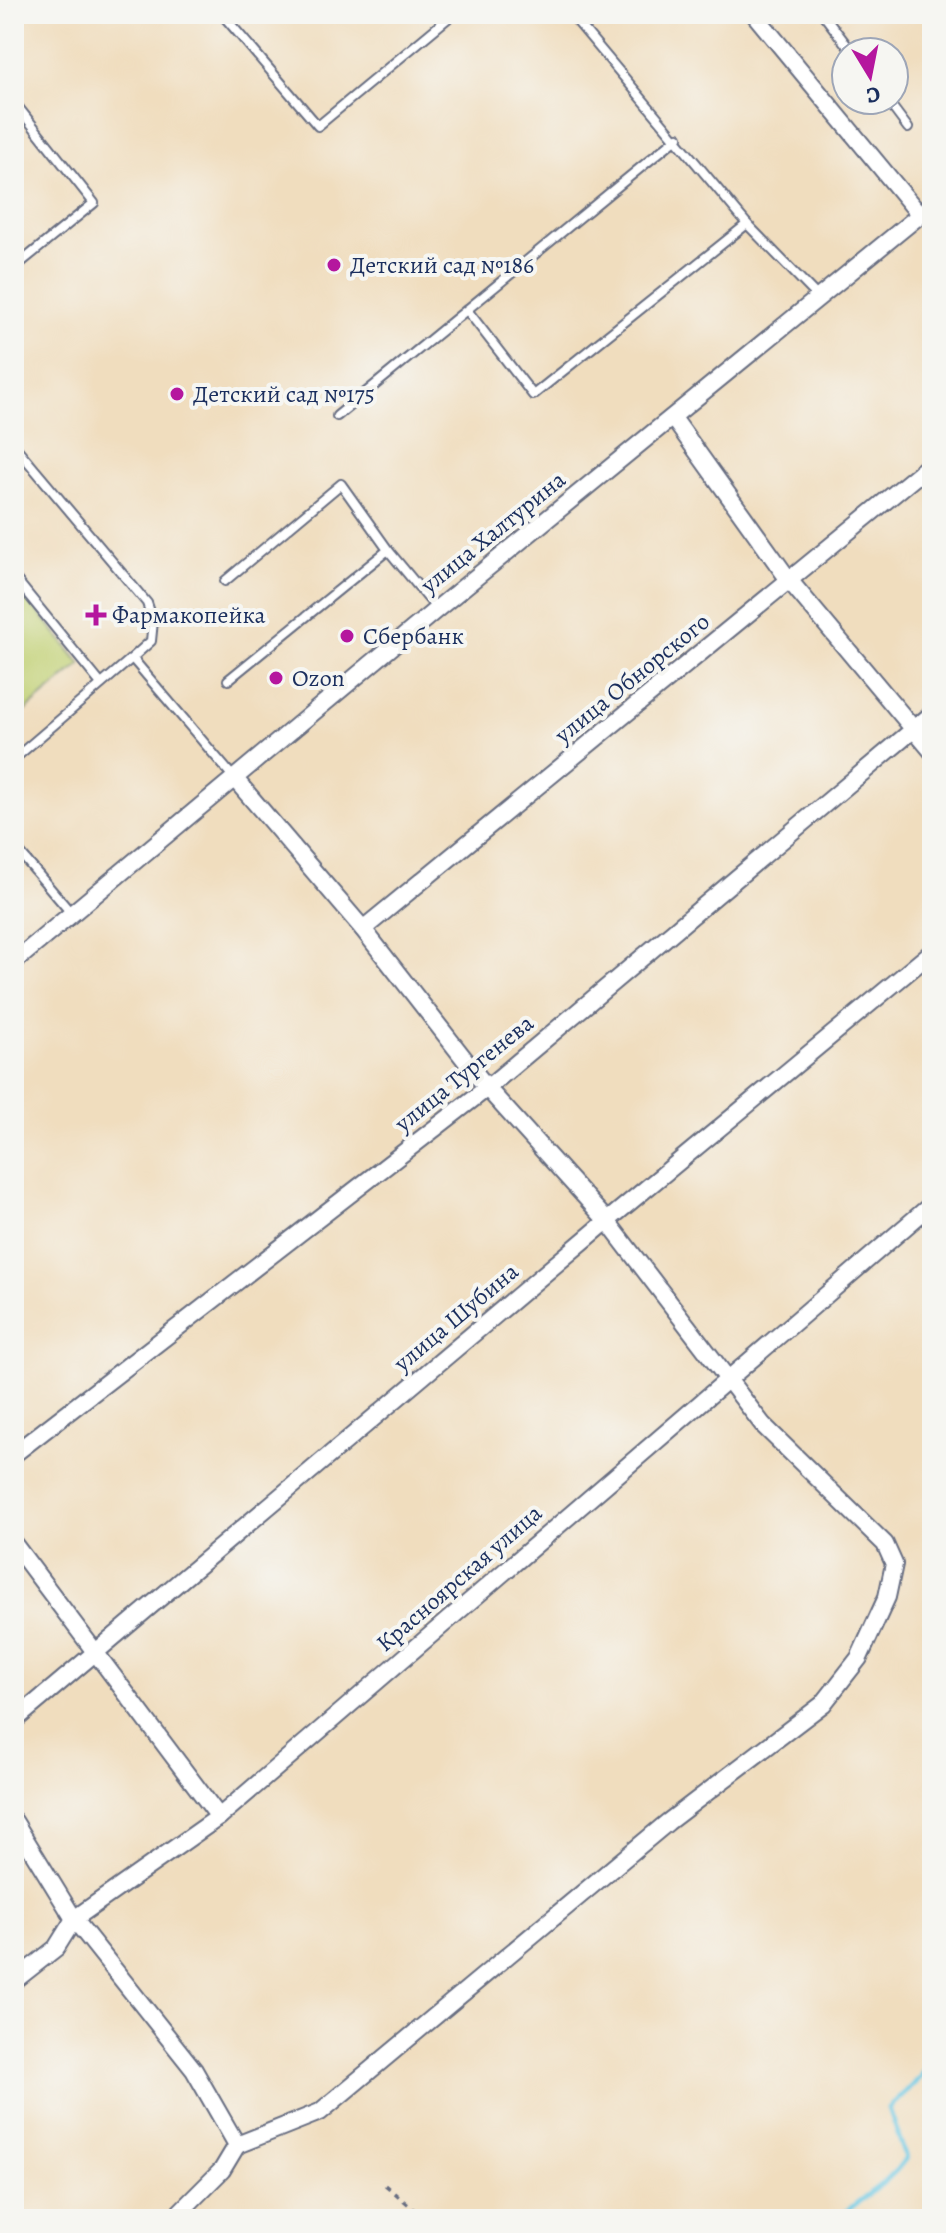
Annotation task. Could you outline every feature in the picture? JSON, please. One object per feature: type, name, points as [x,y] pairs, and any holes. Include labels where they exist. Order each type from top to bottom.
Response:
[{"type":"street","points":[[754,14],[926,210]]},
{"type":"street","name":"улица Халтурина","points":[[14,962],[437,609],[926,210]]},
{"type":"street","points":[[673,418],[789,580],[932,751]]},
{"type":"street","name":"улица Обнорского","points":[[363,929],[932,463]]},
{"type":"street","name":"улица Тургенева","points":[[14,1454],[487,1088],[932,714]]},
{"type":"street","points":[[173,2219],[222,2170],[237,2145],[320,2112],[668,1822],[823,1704],[859,1658],[887,1597],[894,1564],[885,1544],[763,1425],[607,1221],[487,1088],[363,929],[235,779]]},
{"type":"street","name":"улица Шубина","points":[[14,1721],[607,1221],[932,952]]},
{"type":"street","name":"Красноярская улица","points":[[14,1981],[56,1948],[74,1919],[219,1817],[932,1204]]},
{"type":"street","points":[[14,1544],[219,1817]]},
{"type":"street","points":[[14,1821],[74,1919],[194,2070],[237,2145]]},
{"type":"lane","points":[[222,14],[318,126],[453,14]]},
{"type":"lane","points":[[571,14],[678,137],[747,224],[820,299]]},
{"type":"lane","points":[[823,14],[840,36]]},
{"type":"lane","points":[[14,102],[94,203],[14,268]]},
{"type":"lane","points":[[899,116],[908,128]]},
{"type":"lane","points":[[337,416],[678,137]]},
{"type":"lane","points":[[467,310],[533,395],[747,224]]},
{"type":"lane","points":[[14,445],[147,603],[153,621],[151,641],[14,758]]},
{"type":"lane","points":[[225,581],[341,484],[388,550],[437,609]]},
{"type":"lane","points":[[228,680],[388,550]]},
{"type":"lane","points":[[14,577],[101,684]]},
{"type":"lane","points":[[132,658],[235,779]]},
{"type":"lane","points":[[14,846],[72,914]]},
{"type":"path","points":[[385,2185],[416,2211],[435,2219]]},
{"type":"green space","points":[[14,582],[81,664],[14,720]]},
{"type":"waterway","points":[[844,2219],[843,2214],[884,2182],[906,2158],[889,2108],[921,2077],[932,2055]]},
{"type":"place","name":"Детский сад №186","points":[[334,265]]},
{"type":"place","name":"Детский сад №175","points":[[177,394]]},
{"type":"place","name":"Фармакопейка","points":[[96,615]]},
{"type":"place","name":"Сбербанк","points":[[347,636]]},
{"type":"place","name":"Ozon","points":[[276,678]]}]
